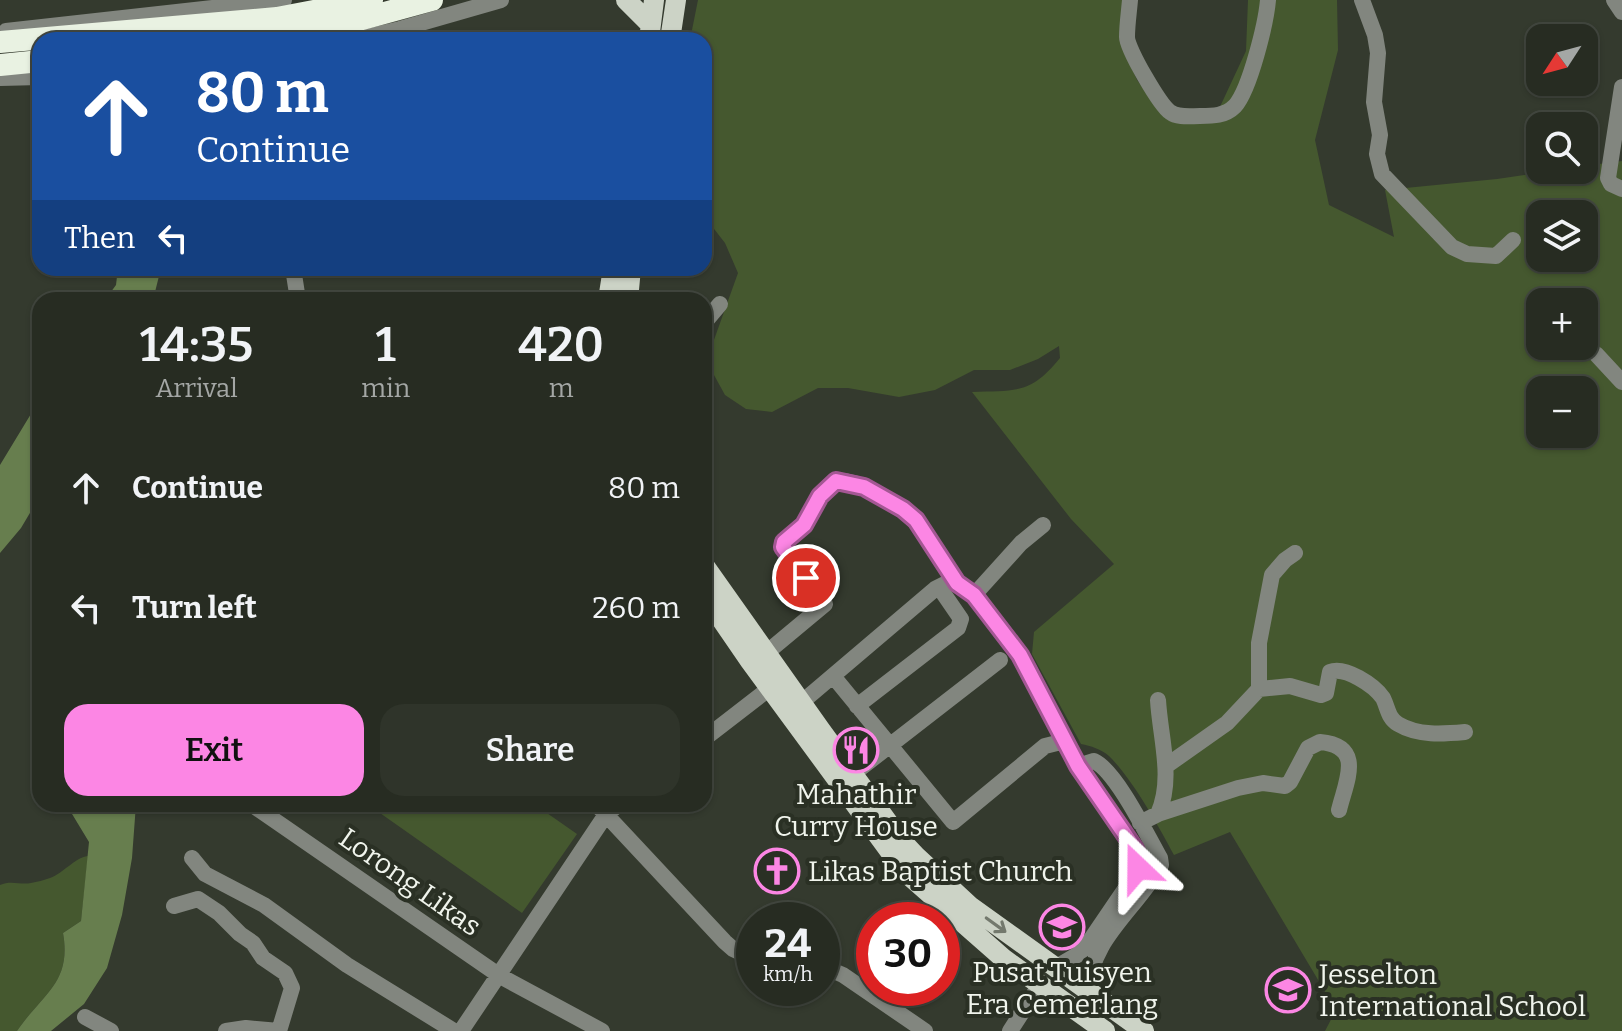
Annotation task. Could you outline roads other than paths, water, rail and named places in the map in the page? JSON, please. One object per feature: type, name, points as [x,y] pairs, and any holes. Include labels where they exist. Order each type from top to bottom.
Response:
[{"type":"highway","points":[[75,32],[179,18],[229,22],[306,13],[372,0]]},
{"type":"highway","points":[[300,32],[437,9]]},
{"type":"highway","points":[[0,42],[32,38]]},
{"type":"highway","points":[[0,65],[32,62]]},
{"type":"main road","points":[[626,0],[650,32]]},
{"type":"main road","points":[[650,32],[654,0]]},
{"type":"main road","points":[[671,32],[676,0]]},
{"type":"main road","points":[[712,577],[900,839],[937,877],[1105,1031]]},
{"type":"main road","points":[[712,588],[774,676],[770,688]]},
{"type":"main road","points":[[712,605],[905,872],[1004,959],[1089,992],[1144,1031]]},
{"type":"street","points":[[0,32],[179,18],[284,0]]},
{"type":"street","points":[[375,32],[437,9],[501,0]]},
{"type":"street","points":[[1130,0],[1127,39],[1131,53],[1169,111],[1188,117],[1217,116],[1236,105],[1257,54],[1267,21],[1268,0]]},
{"type":"street","points":[[1362,0],[1378,53],[1374,102],[1380,135],[1377,154],[1382,174],[1452,247],[1467,254],[1496,256],[1513,240]]},
{"type":"street","points":[[1614,0],[1622,12]]},
{"type":"street","points":[[422,32],[431,29],[437,9]]},
{"type":"street","points":[[0,78],[32,77]]},
{"type":"street","points":[[1622,87],[1608,178],[1611,184],[1622,189]]},
{"type":"street","points":[[712,314],[720,304]]},
{"type":"street","points":[[1598,356],[1622,382]]},
{"type":"street","points":[[765,654],[825,604],[783,547],[784,542],[804,525],[820,496],[836,481],[864,487],[910,514],[957,583],[974,595],[1020,655],[1078,766],[1139,858],[1138,868],[1087,945],[1048,976],[1010,1031]]},
{"type":"street","points":[[974,595],[1021,543],[1043,525]]},
{"type":"street","points":[[1259,689],[1259,643],[1272,575],[1295,553]]},
{"type":"street","points":[[802,702],[939,587],[949,582],[957,583]]},
{"type":"street","points":[[857,706],[958,628],[961,619],[939,587]]},
{"type":"street","points":[[853,774],[1000,660]]},
{"type":"street","points":[[1166,766],[1227,723],[1259,689],[1290,686],[1321,695],[1326,693],[1330,672],[1337,670],[1352,675],[1376,691],[1392,720],[1398,724],[1425,733],[1465,732]]},
{"type":"street","points":[[833,676],[953,822],[1045,746],[1065,741]]},
{"type":"street","points":[[712,733],[770,688]]},
{"type":"street","points":[[1158,700],[1166,766],[1165,794],[1158,814]]},
{"type":"street","points":[[1140,823],[1158,814],[1238,788],[1263,783],[1285,786],[1299,768],[1308,748],[1320,742],[1335,745],[1345,752],[1351,764],[1339,810]]},
{"type":"street","points":[[1078,766],[1094,761],[1103,767],[1140,823],[1161,865],[1099,950],[1089,975],[1089,992]]},
{"type":"street","name":"Lorong Likas","points":[[263,812],[500,976],[602,1031]]},
{"type":"street","points":[[461,1031],[500,976],[600,812]]},
{"type":"street","points":[[603,812],[736,950]]},
{"type":"street","points":[[192,858],[205,874],[264,905],[347,965],[454,1031]]},
{"type":"street","points":[[174,906],[198,899],[209,905],[253,943],[263,958],[285,973],[292,988],[279,1031],[246,1028],[226,1031]]},
{"type":"street","points":[[840,974],[925,1031]]},
{"type":"street","points":[[85,1017],[111,1031]]},
{"type":"place","name":"Mahathir Curry House","points":[[856,750]]},
{"type":"place","name":"Likas Baptist Church","points":[[777,871]]},
{"type":"place","name":"Pusat Tuisyen Era Cemerlang","points":[[1062,927]]},
{"type":"place","name":"Jesselton International School","points":[[1288,990]]}]
